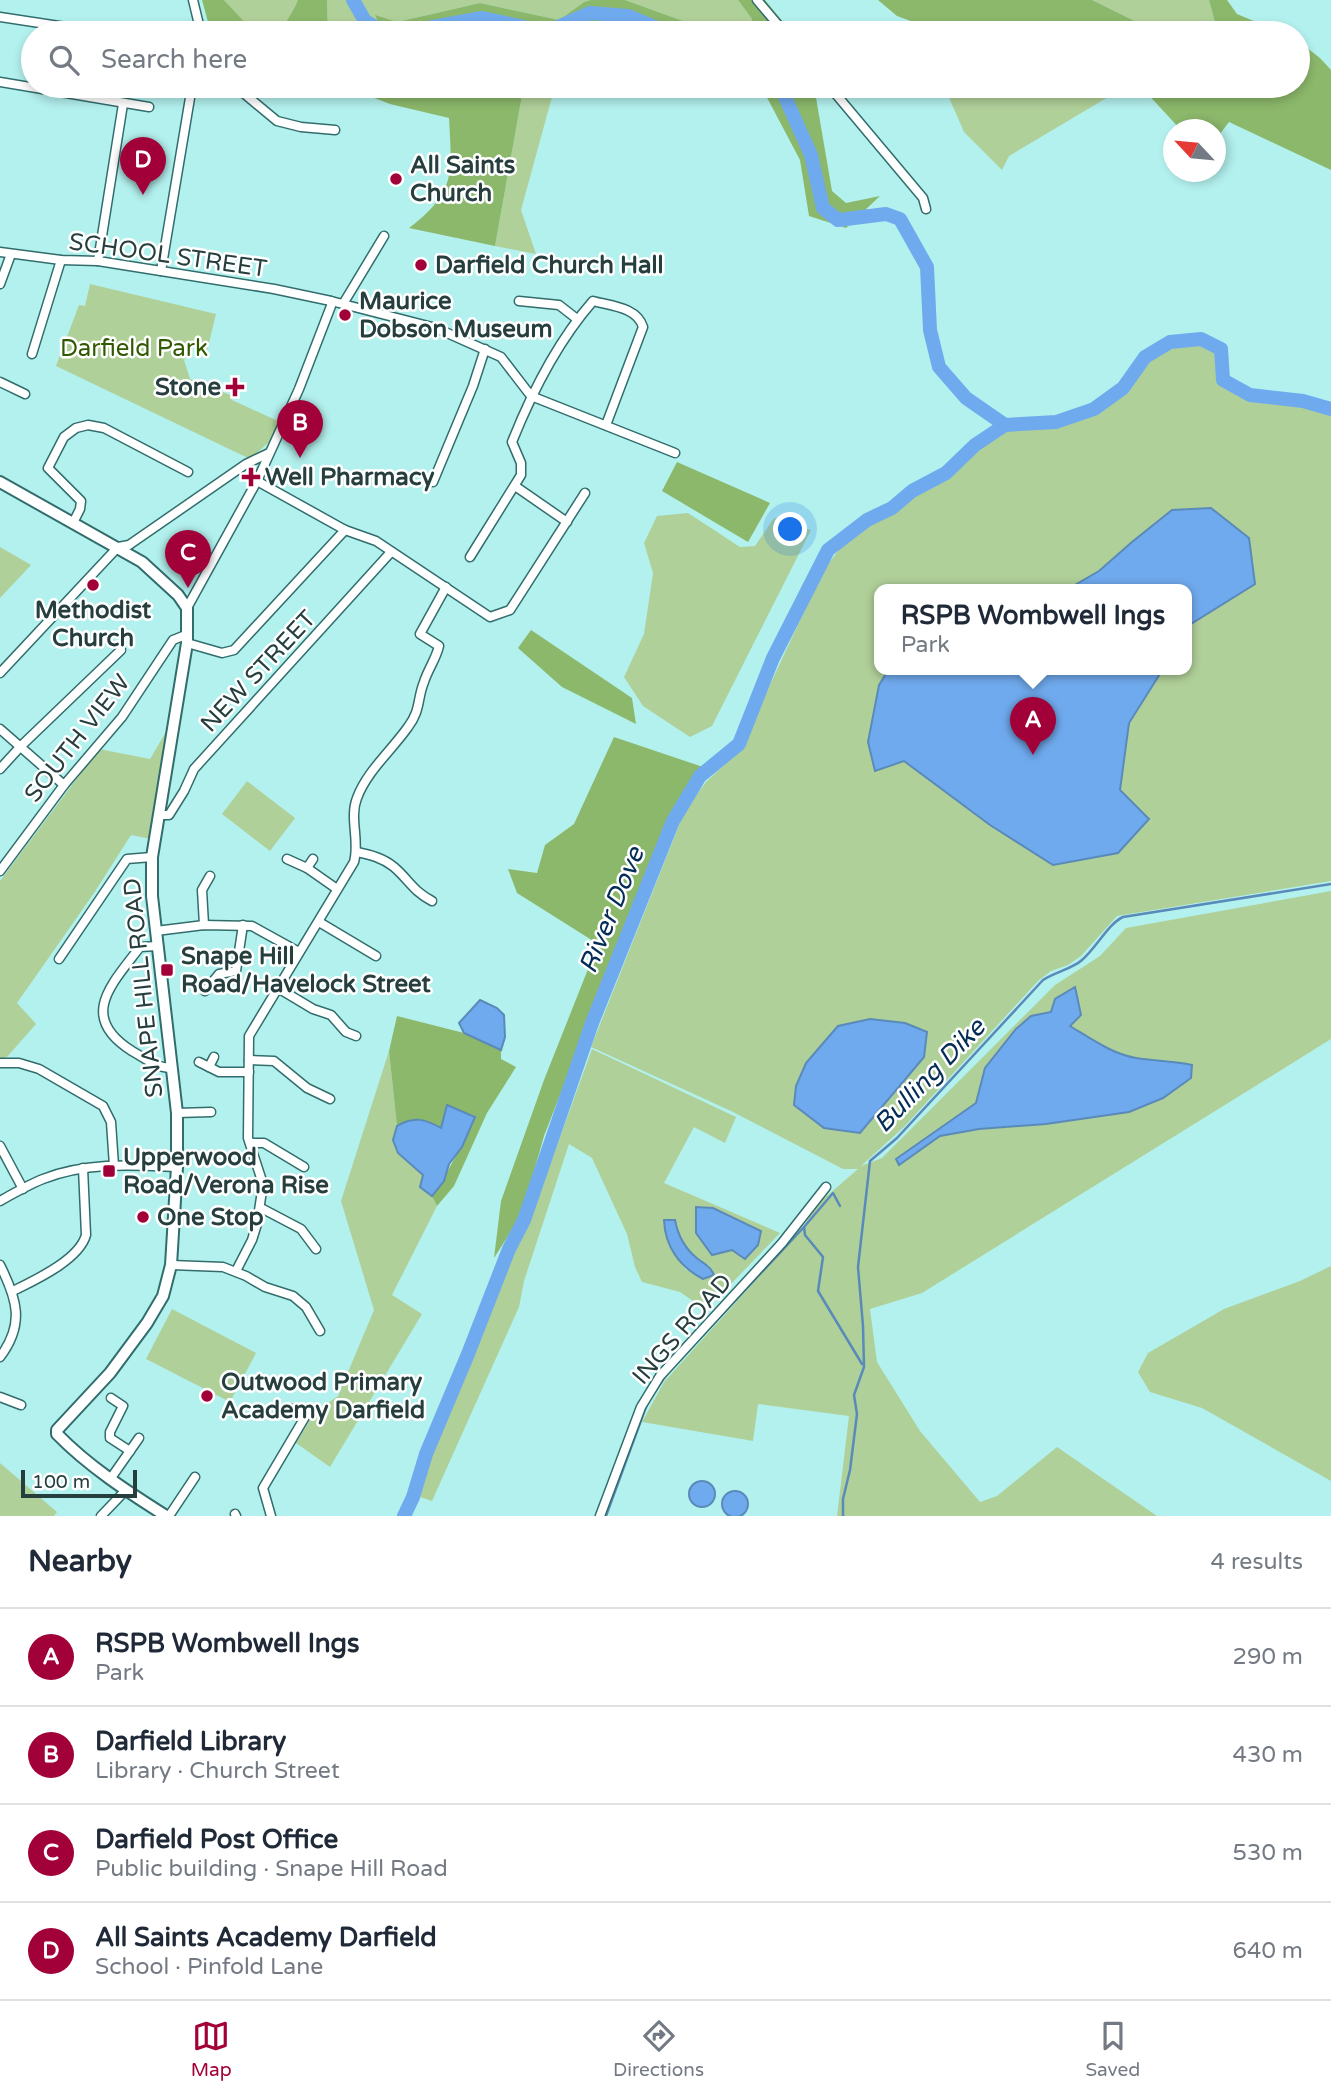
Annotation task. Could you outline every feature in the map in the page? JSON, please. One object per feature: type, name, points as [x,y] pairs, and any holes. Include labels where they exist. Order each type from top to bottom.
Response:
[{"type":"main road","points":[[0,482],[142,562],[178,595],[187,608]]},
{"type":"main road","name":"SNAPE HILL ROAD","points":[[111,1478],[64,1441],[57,1430],[110,1373],[142,1330],[163,1296],[171,1265],[177,1167],[177,1113],[152,896],[152,857],[188,639],[187,608]]},
{"type":"main road","points":[[111,1478],[167,1516]]},
{"type":"street","points":[[193,0],[198,21]]},
{"type":"street","points":[[757,0],[775,21]]},
{"type":"street","points":[[0,18],[21,21]]},
{"type":"street","points":[[0,82],[21,85]]},
{"type":"street","points":[[101,98],[149,107]]},
{"type":"street","points":[[161,271],[189,98]]},
{"type":"street","points":[[249,98],[277,121],[301,127],[335,130]]},
{"type":"street","points":[[839,98],[923,198],[926,209]]},
{"type":"street","points":[[98,261],[123,104]]},
{"type":"street","points":[[343,303],[384,236]]},
{"type":"street","name":"SCHOOL STREET","points":[[0,252],[61,260],[98,261],[331,300],[436,328],[501,358],[531,396]]},
{"type":"street","points":[[0,284],[11,254]]},
{"type":"street","points":[[32,354],[61,260]]},
{"type":"street","points":[[187,608],[257,481],[299,389],[331,300]]},
{"type":"street","points":[[519,301],[559,305],[577,319]]},
{"type":"street","points":[[470,557],[521,475],[521,464],[512,442],[531,396],[577,319],[593,301],[633,312],[641,318],[643,327],[607,425]]},
{"type":"street","points":[[433,482],[473,386],[485,349]]},
{"type":"street","points":[[1,385],[25,394]]},
{"type":"street","points":[[531,396],[675,453]]},
{"type":"street","points":[[73,523],[81,501],[48,468],[64,437],[76,428],[94,425],[104,428],[188,472]]},
{"type":"street","points":[[0,673],[118,547],[129,545],[246,464],[269,453]]},
{"type":"street","points":[[257,481],[345,530],[376,541],[490,617],[510,610],[585,493]]},
{"type":"street","points":[[515,486],[567,522]]},
{"type":"street","points":[[188,639],[222,653],[234,650],[345,530]]},
{"type":"street","name":"NEW STREET","points":[[159,815],[169,816],[194,769],[391,552]]},
{"type":"street","points":[[236,1271],[252,1240],[261,1208],[263,1184],[250,1143],[249,1036],[354,862],[357,852],[354,810],[357,798],[363,785],[420,708],[422,688],[439,646],[420,634],[446,587]]},
{"type":"street","name":"SOUTH VIEW","points":[[0,871],[64,785],[122,717],[173,640],[188,639]]},
{"type":"street","points":[[0,769],[121,650]]},
{"type":"street","points":[[0,729],[64,785]]},
{"type":"street","points":[[357,852],[375,856],[394,868],[418,894],[432,901]]},
{"type":"street","points":[[59,960],[127,859],[152,857]]},
{"type":"street","points":[[288,859],[307,868],[337,889]]},
{"type":"street","points":[[307,868],[313,859]]},
{"type":"street","points":[[204,925],[202,890],[210,876]]},
{"type":"street","points":[[319,922],[376,956]]},
{"type":"street","points":[[156,931],[204,925],[252,926],[299,952]]},
{"type":"street","points":[[205,991],[219,974],[236,971],[243,925]]},
{"type":"street","points":[[157,946],[140,947],[107,996],[102,1014],[105,1027],[126,1047],[160,1068],[172,1068]]},
{"type":"street","points":[[278,988],[313,1009],[331,1015],[346,1032],[356,1036]]},
{"type":"street","points":[[209,1067],[214,1057]]},
{"type":"street","points":[[249,1060],[274,1062],[307,1088],[330,1099]]},
{"type":"street","points":[[199,1062],[219,1072],[249,1072]]},
{"type":"street","points":[[0,1063],[19,1063],[39,1069],[103,1106],[111,1122],[114,1166]]},
{"type":"street","points":[[177,1113],[211,1112]]},
{"type":"street","points":[[250,1143],[264,1143],[304,1167]]},
{"type":"street","points":[[0,1146],[23,1189]]},
{"type":"street","points":[[0,1201],[43,1179],[83,1168],[177,1167]]},
{"type":"street","points":[[13,1291],[41,1277],[75,1254],[84,1244],[86,1223],[83,1168]]},
{"type":"street","name":"INGS ROAD","points":[[600,1516],[641,1407],[660,1377],[782,1243],[826,1186]]},
{"type":"street","points":[[261,1208],[301,1229],[316,1249]]},
{"type":"street","points":[[0,1265],[13,1291],[17,1318],[11,1343],[0,1357]]},
{"type":"street","points":[[171,1265],[215,1265],[236,1271],[265,1287],[293,1296],[314,1318],[320,1331]]},
{"type":"street","points":[[0,1397],[21,1405]]},
{"type":"street","points":[[111,1398],[123,1406],[110,1432],[110,1438],[130,1451]]},
{"type":"street","points":[[271,1516],[263,1488],[305,1417],[292,1409]]},
{"type":"street","points":[[111,1478],[139,1438]]},
{"type":"street","points":[[167,1516],[195,1478]]},
{"type":"street","points":[[101,1516],[126,1490]]},
{"type":"green space","points":[[202,0],[224,0],[243,21],[208,21]]},
{"type":"green space","points":[[224,0],[298,0],[287,21],[243,21]]},
{"type":"green space","points":[[298,0],[327,0],[328,21],[287,21]]},
{"type":"green space","points":[[327,0],[591,0],[559,20],[480,3],[401,21],[375,16],[377,21],[328,21]]},
{"type":"green space","points":[[625,0],[738,0],[752,19],[752,21],[683,21]]},
{"type":"green space","points":[[625,0],[683,21],[401,21],[480,3],[559,20],[584,2]]},
{"type":"green space","points":[[738,0],[765,0],[782,21],[752,21]]},
{"type":"green space","points":[[878,0],[1092,0],[1135,21],[911,21],[897,16]]},
{"type":"green space","points":[[1092,0],[1209,0],[1215,21],[1135,21]]},
{"type":"green space","points":[[1209,0],[1227,0],[1237,14],[1254,21],[1215,21]]},
{"type":"green space","points":[[375,15],[394,21],[377,21]]},
{"type":"green space","points":[[1310,50],[1331,70],[1331,170],[1229,122],[1226,126],[1226,119],[1171,119],[1151,98],[1310,98]]},
{"type":"green space","points":[[374,98],[522,98],[495,246],[409,228],[436,204],[448,180],[451,154],[449,118]]},
{"type":"green space","points":[[522,98],[552,98],[521,210],[536,254],[495,246]]},
{"type":"green space","points":[[767,98],[816,98],[832,191],[846,203],[880,196],[846,228],[809,216],[800,160]]},
{"type":"green space","points":[[949,98],[1107,98],[1009,156],[1002,170],[964,132]]},
{"type":"green space","name":"Darfield Park","points":[[90,284],[216,314],[207,351],[193,347],[184,360],[190,379],[233,396],[232,400],[280,422],[269,442],[250,459],[56,366],[79,305],[85,306]]},
{"type":"green space","points":[[1199,342],[1216,352],[1219,381],[1248,399],[1305,406],[1331,413],[1331,881],[1117,916],[1081,956],[1068,965],[1051,971],[1038,981],[904,1127],[861,1166],[882,1158],[1055,985],[1100,956],[1126,928],[1331,891],[1331,1039],[922,1293],[870,1309],[877,1362],[920,1431],[980,1502],[997,1496],[1057,1447],[1157,1516],[837,1516],[849,1416],[758,1404],[753,1441],[642,1422],[664,1382],[804,1227],[814,1207],[858,1169],[843,1169],[733,1112],[591,1047],[685,810],[706,782],[744,746],[823,571],[841,547],[1007,431],[1060,425],[1096,413],[1125,391],[1149,360],[1172,345]],"holes":[[[1075,988],[1081,1015],[1069,1025],[1100,1045],[1134,1058],[1173,1061],[1046,1124],[979,1129],[940,1136],[899,1165],[896,1159],[976,1103],[985,1068],[1016,1029],[1031,1016],[1051,1012]]]},
{"type":"green space","points":[[677,462],[770,503],[748,542],[662,491]]},
{"type":"green space","points":[[688,513],[740,547],[755,546],[774,518],[811,530],[712,726],[690,737],[643,706],[624,677],[644,634],[653,573],[644,543],[657,516]]},
{"type":"green space","points":[[0,547],[31,565],[0,598]]},
{"type":"green space","points":[[531,630],[632,698],[636,724],[562,687],[518,648]]},
{"type":"green space","points":[[167,730],[151,839],[131,835],[17,1003],[36,1024],[7,1057],[0,1059],[0,881],[99,749],[150,759]]},
{"type":"green space","points":[[614,737],[703,767],[669,815],[544,1136],[521,1216],[494,1258],[501,1201],[544,1080],[598,944],[517,893],[508,869],[537,873],[545,845],[574,824]]},
{"type":"green space","points":[[247,781],[295,818],[270,851],[222,814]]},
{"type":"green space","points":[[397,1016],[464,1033],[501,1050],[501,1059],[516,1067],[487,1113],[454,1186],[437,1206],[432,1196],[462,1147],[440,1128],[424,1121],[416,1120],[397,1126],[389,1051]]},
{"type":"green space","points":[[592,1049],[736,1117],[725,1143],[694,1127],[664,1183],[780,1233],[706,1310],[680,1292],[642,1282],[635,1267],[627,1234],[592,1158],[569,1144],[524,1281],[519,1307],[432,1501],[420,1497],[432,1455],[514,1251],[530,1220]],"holes":[[[675,1220],[679,1235],[687,1247],[710,1266],[686,1270],[672,1251],[665,1233]]]},
{"type":"green space","points":[[389,1051],[397,1126],[393,1141],[423,1176],[420,1187],[432,1196],[437,1206],[392,1295],[422,1314],[330,1467],[296,1443],[315,1412],[338,1396],[374,1310],[341,1201]]},
{"type":"green space","points":[[1331,1266],[1331,1481],[1202,1408],[1150,1392],[1138,1372],[1148,1353],[1224,1309],[1300,1281]]},
{"type":"green space","points":[[172,1309],[256,1353],[230,1402],[146,1359]]},
{"type":"green space","points":[[0,1463],[57,1512],[54,1516],[0,1516]]},
{"type":"water","points":[[1211,508],[1249,538],[1255,584],[1192,623],[1192,584],[1077,584],[1099,571],[1172,510]]},
{"type":"water","points":[[885,675],[1159,675],[1129,723],[1120,790],[1149,819],[1118,853],[1053,865],[990,825],[904,761],[875,771],[868,742],[879,685]]},
{"type":"water","points":[[1075,987],[1081,1015],[1070,1026],[1101,1045],[1127,1056],[1192,1065],[1191,1078],[1163,1098],[1129,1112],[940,1136],[899,1165],[896,1159],[976,1103],[985,1068],[1016,1029],[1031,1016],[1051,1012],[1055,999]]},
{"type":"water","points":[[480,1000],[497,1008],[504,1015],[505,1037],[501,1050],[464,1033],[459,1023]]},
{"type":"water","points":[[870,1019],[905,1023],[927,1032],[924,1057],[860,1133],[824,1128],[794,1105],[796,1086],[806,1063],[838,1026]]},
{"type":"water","points":[[447,1105],[475,1117],[462,1147],[449,1164],[444,1181],[432,1196],[420,1187],[423,1175],[398,1153],[393,1140],[397,1126],[409,1121],[430,1122],[441,1128]]},
{"type":"water","points":[[696,1207],[713,1208],[761,1231],[758,1245],[745,1259],[732,1250],[712,1255],[696,1233]]},
{"type":"water","points":[[664,1220],[675,1220],[686,1246],[714,1275],[703,1279],[687,1269],[675,1255],[667,1239]]},
{"type":"water","points":[[702,1481],[711,1485],[715,1494],[711,1503],[702,1507],[693,1503],[689,1494],[693,1485]]},
{"type":"water","points":[[730,1492],[740,1492],[747,1499],[747,1509],[740,1516],[730,1516],[723,1509],[723,1499]]},
{"type":"waterway","points":[[353,0],[365,21]]},
{"type":"waterway","points":[[572,21],[590,13],[628,16],[640,21]]},
{"type":"waterway","points":[[466,21],[482,18],[496,21]]},
{"type":"waterway","points":[[785,98],[811,155],[823,208],[838,220],[886,214],[900,219],[927,267],[930,330],[939,367],[966,398],[1005,425],[1056,422],[1094,409],[1123,388],[1145,357],[1170,342],[1201,339],[1221,349],[1223,380],[1250,395],[1303,401],[1331,409]]},
{"type":"waterway","name":"River Dove","points":[[404,1516],[413,1497],[426,1454],[509,1249],[524,1220],[592,1023],[673,821],[700,776],[739,744],[773,658],[828,550],[867,520],[892,508],[912,491],[946,473],[975,445],[1005,425]]},
{"type":"waterway","name":"Bulling Dike","points":[[843,1516],[843,1499],[850,1470],[857,1414],[854,1395],[864,1367],[858,1267],[870,1161],[897,1138],[1043,980],[1082,960],[1118,920],[1123,917],[1331,884]]},
{"type":"waterway","points":[[840,1206],[833,1193],[804,1227],[805,1235],[823,1257],[818,1291],[862,1364]]},
{"type":"waterway","points":[[675,1365],[804,1227]]},
{"type":"waterway","points":[[656,1390],[666,1375]]},
{"type":"waterway","points":[[606,1516],[647,1404]]},
{"type":"place","name":"All Saints Church","points":[[396,179]]},
{"type":"place","name":"All Saints Academy Darfield","points":[[143,195]]},
{"type":"place","name":"Darfield Church Hall","points":[[421,265]]},
{"type":"place","name":"Maurice Dobson Museum","points":[[345,315]]},
{"type":"place","name":"Stone","points":[[235,387]]},
{"type":"place","name":"Darfield Library","points":[[300,458]]},
{"type":"place","name":"Well Pharmacy","points":[[251,477]]},
{"type":"place","name":"Methodist Church","points":[[93,585]]},
{"type":"place","name":"Darfield Post Office","points":[[188,588]]},
{"type":"place","name":"RSPB Wombwell Ings","points":[[1033,755]]},
{"type":"place","name":"Snape Hill Road/Havelock Street","points":[[167,970]]},
{"type":"place","name":"Upperwood Road/Verona Rise","points":[[109,1171]]},
{"type":"place","name":"One Stop","points":[[143,1217]]},
{"type":"place","name":"Outwood Primary Academy Darfield","points":[[207,1396]]}]
